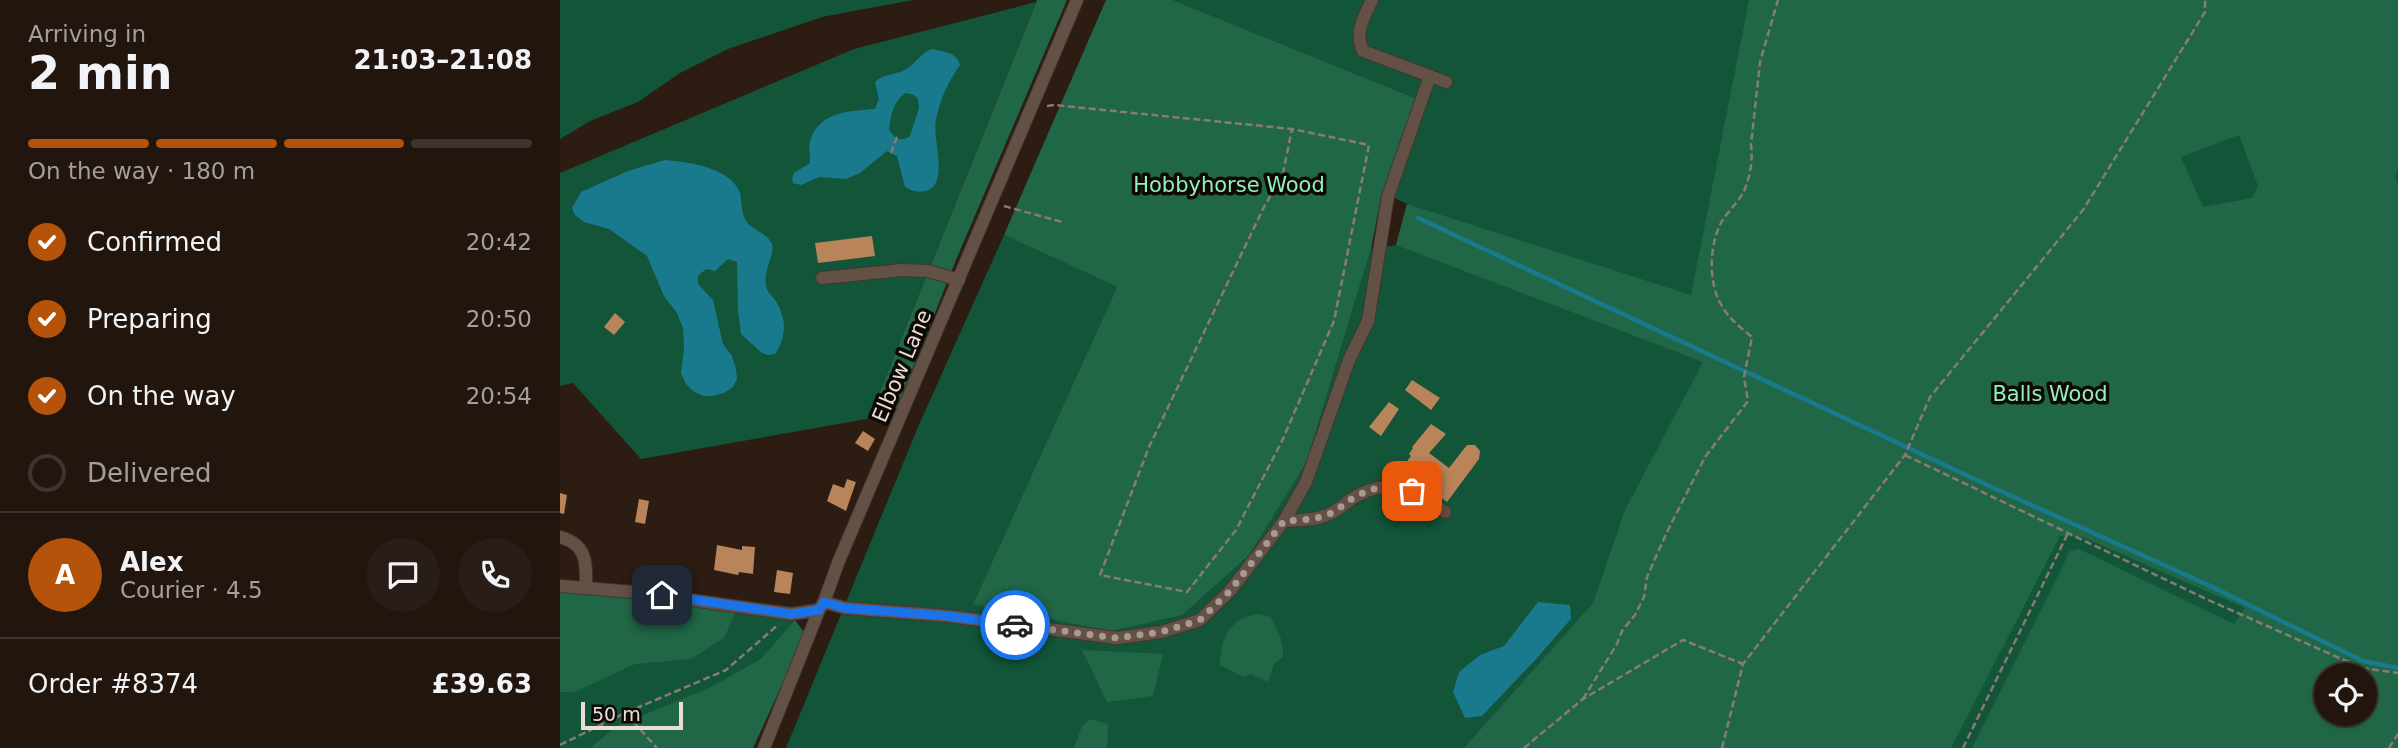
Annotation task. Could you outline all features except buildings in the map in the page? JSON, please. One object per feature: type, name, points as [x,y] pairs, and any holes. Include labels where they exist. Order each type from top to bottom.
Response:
[{"type":"lane","name":"Elbow Lane","points":[[764,748],[838,563],[1077,0]]},
{"type":"lane","points":[[1372,0],[1359,33],[1363,51],[1447,82]]},
{"type":"lane","points":[[560,586],[634,592],[791,614],[822,606],[948,616],[1117,638],[1161,632],[1200,620],[1230,591],[1284,521],[1306,482],[1349,360],[1368,321],[1388,196],[1430,76]]},
{"type":"lane","points":[[822,278],[902,270],[928,271],[959,280]]},
{"type":"lane","points":[[1284,521],[1328,515],[1352,499],[1384,485],[1412,491],[1445,512]]},
{"type":"lane","points":[[560,537],[573,541],[585,556],[586,588]]},
{"type":"path","points":[[1583,699],[1617,644],[1622,631],[1635,615],[1644,597],[1647,577],[1705,457],[1748,401],[1744,377],[1752,337],[1735,323],[1721,305],[1712,277],[1713,250],[1721,224],[1744,192],[1752,158],[1760,62],[1778,0]]},
{"type":"path","points":[[1722,748],[1743,664],[1905,455],[1930,397],[2083,210],[2205,12],[2205,0]]},
{"type":"path","points":[[1030,109],[1054,105],[1292,130],[1369,145],[1334,321],[1282,441],[1236,530],[1187,592],[1100,575],[1149,447],[1262,209],[1283,173],[1292,130]]},
{"type":"path","points":[[891,153],[897,137]]},
{"type":"path","points":[[991,202],[1062,222]]},
{"type":"path","points":[[1905,455],[2206,599],[2362,668],[2398,673]]},
{"type":"path","points":[[1963,748],[2068,533]]},
{"type":"path","points":[[560,745],[625,713],[726,670],[791,614]]},
{"type":"path","points":[[1524,748],[1583,699],[1682,640],[1743,664]]},
{"type":"path","points":[[625,713],[657,748]]},
{"type":"path","points":[[2389,748],[2398,734]]},
{"type":"green space","points":[[560,0],[913,0],[822,17],[728,49],[680,73],[638,102],[590,121],[560,139]]},
{"type":"green space","points":[[1037,0],[1067,0],[956,260],[897,408],[877,399]]},
{"type":"green space","name":"Hobbyhorse Wood","points":[[1106,0],[1173,0],[1420,100],[1382,192],[1371,249],[1307,461],[1249,555],[1182,615],[1111,631],[973,604],[1117,287],[1004,235]]},
{"type":"green space","name":"Balls Wood","points":[[1173,0],[2398,0],[2398,748],[786,748],[918,427],[1004,235],[1117,287],[973,604],[1307,461],[1371,249],[1396,245],[1407,204],[1382,192],[1420,100]]},
{"type":"green space","name":"Balls Wood","points":[[1749,0],[2398,0],[2398,168],[2395,178],[2398,182],[2398,748],[1972,748],[2070,551],[2079,549],[2234,624],[2245,608],[2083,537],[2060,536],[1951,748],[1464,748],[1593,603],[1625,510],[1703,362],[1396,245],[1407,204],[1691,295]],"holes":[[[2239,135],[2258,186],[2252,198],[2203,207],[2181,157]]]},
{"type":"green space","points":[[1036,2],[867,419],[641,459],[573,383],[560,386],[560,173],[854,49]]},
{"type":"green space","points":[[560,590],[772,612],[795,620],[805,634],[753,748],[560,748]]},
{"type":"green space","points":[[560,590],[737,609],[724,638],[691,659],[635,664],[575,692],[560,692]]},
{"type":"green space","points":[[1259,614],[1270,617],[1283,646],[1283,657],[1274,664],[1268,682],[1251,674],[1243,677],[1220,665],[1222,646],[1229,630],[1241,619]]},
{"type":"green space","points":[[795,620],[805,634],[753,748],[590,748],[617,726],[711,687],[761,659]]},
{"type":"green space","points":[[1082,650],[1163,654],[1153,696],[1107,702]]},
{"type":"green space","points":[[1091,719],[1108,724],[1107,748],[1074,748],[1082,726]]},
{"type":"water","points":[[932,49],[949,53],[956,57],[960,65],[945,91],[936,120],[939,170],[933,187],[920,192],[905,187],[897,156],[887,151],[860,173],[846,179],[819,177],[801,185],[793,183],[794,173],[810,163],[810,141],[820,124],[836,114],[875,109],[879,99],[875,82],[908,68]],"holes":[[[906,93],[918,99],[919,108],[910,136],[896,139],[889,130],[893,109]]]},
{"type":"water","points":[[665,160],[685,162],[728,177],[740,193],[745,219],[772,244],[766,286],[780,309],[784,329],[775,354],[762,353],[741,334],[737,262],[728,259],[715,271],[706,269],[698,276],[698,284],[713,300],[723,344],[732,356],[736,369],[737,379],[733,387],[713,396],[694,392],[686,384],[681,373],[683,328],[677,313],[664,296],[647,256],[609,229],[584,222],[575,215],[572,208],[581,192],[628,171]]},
{"type":"water","points":[[1538,602],[1570,605],[1571,619],[1482,716],[1465,718],[1453,692],[1459,672],[1480,655],[1504,646]]},
{"type":"waterway","points":[[1418,218],[1983,483],[2208,585],[2363,661],[2398,668]]},
{"type":"way so far","points":[[1015,625],[1117,638],[1161,632],[1200,620],[1230,591],[1284,521],[1328,515],[1352,499],[1384,485],[1412,491]]},
{"type":"route","points":[[662,595],[791,614],[819,610],[824,602],[845,608],[948,616],[1015,625]]}]
